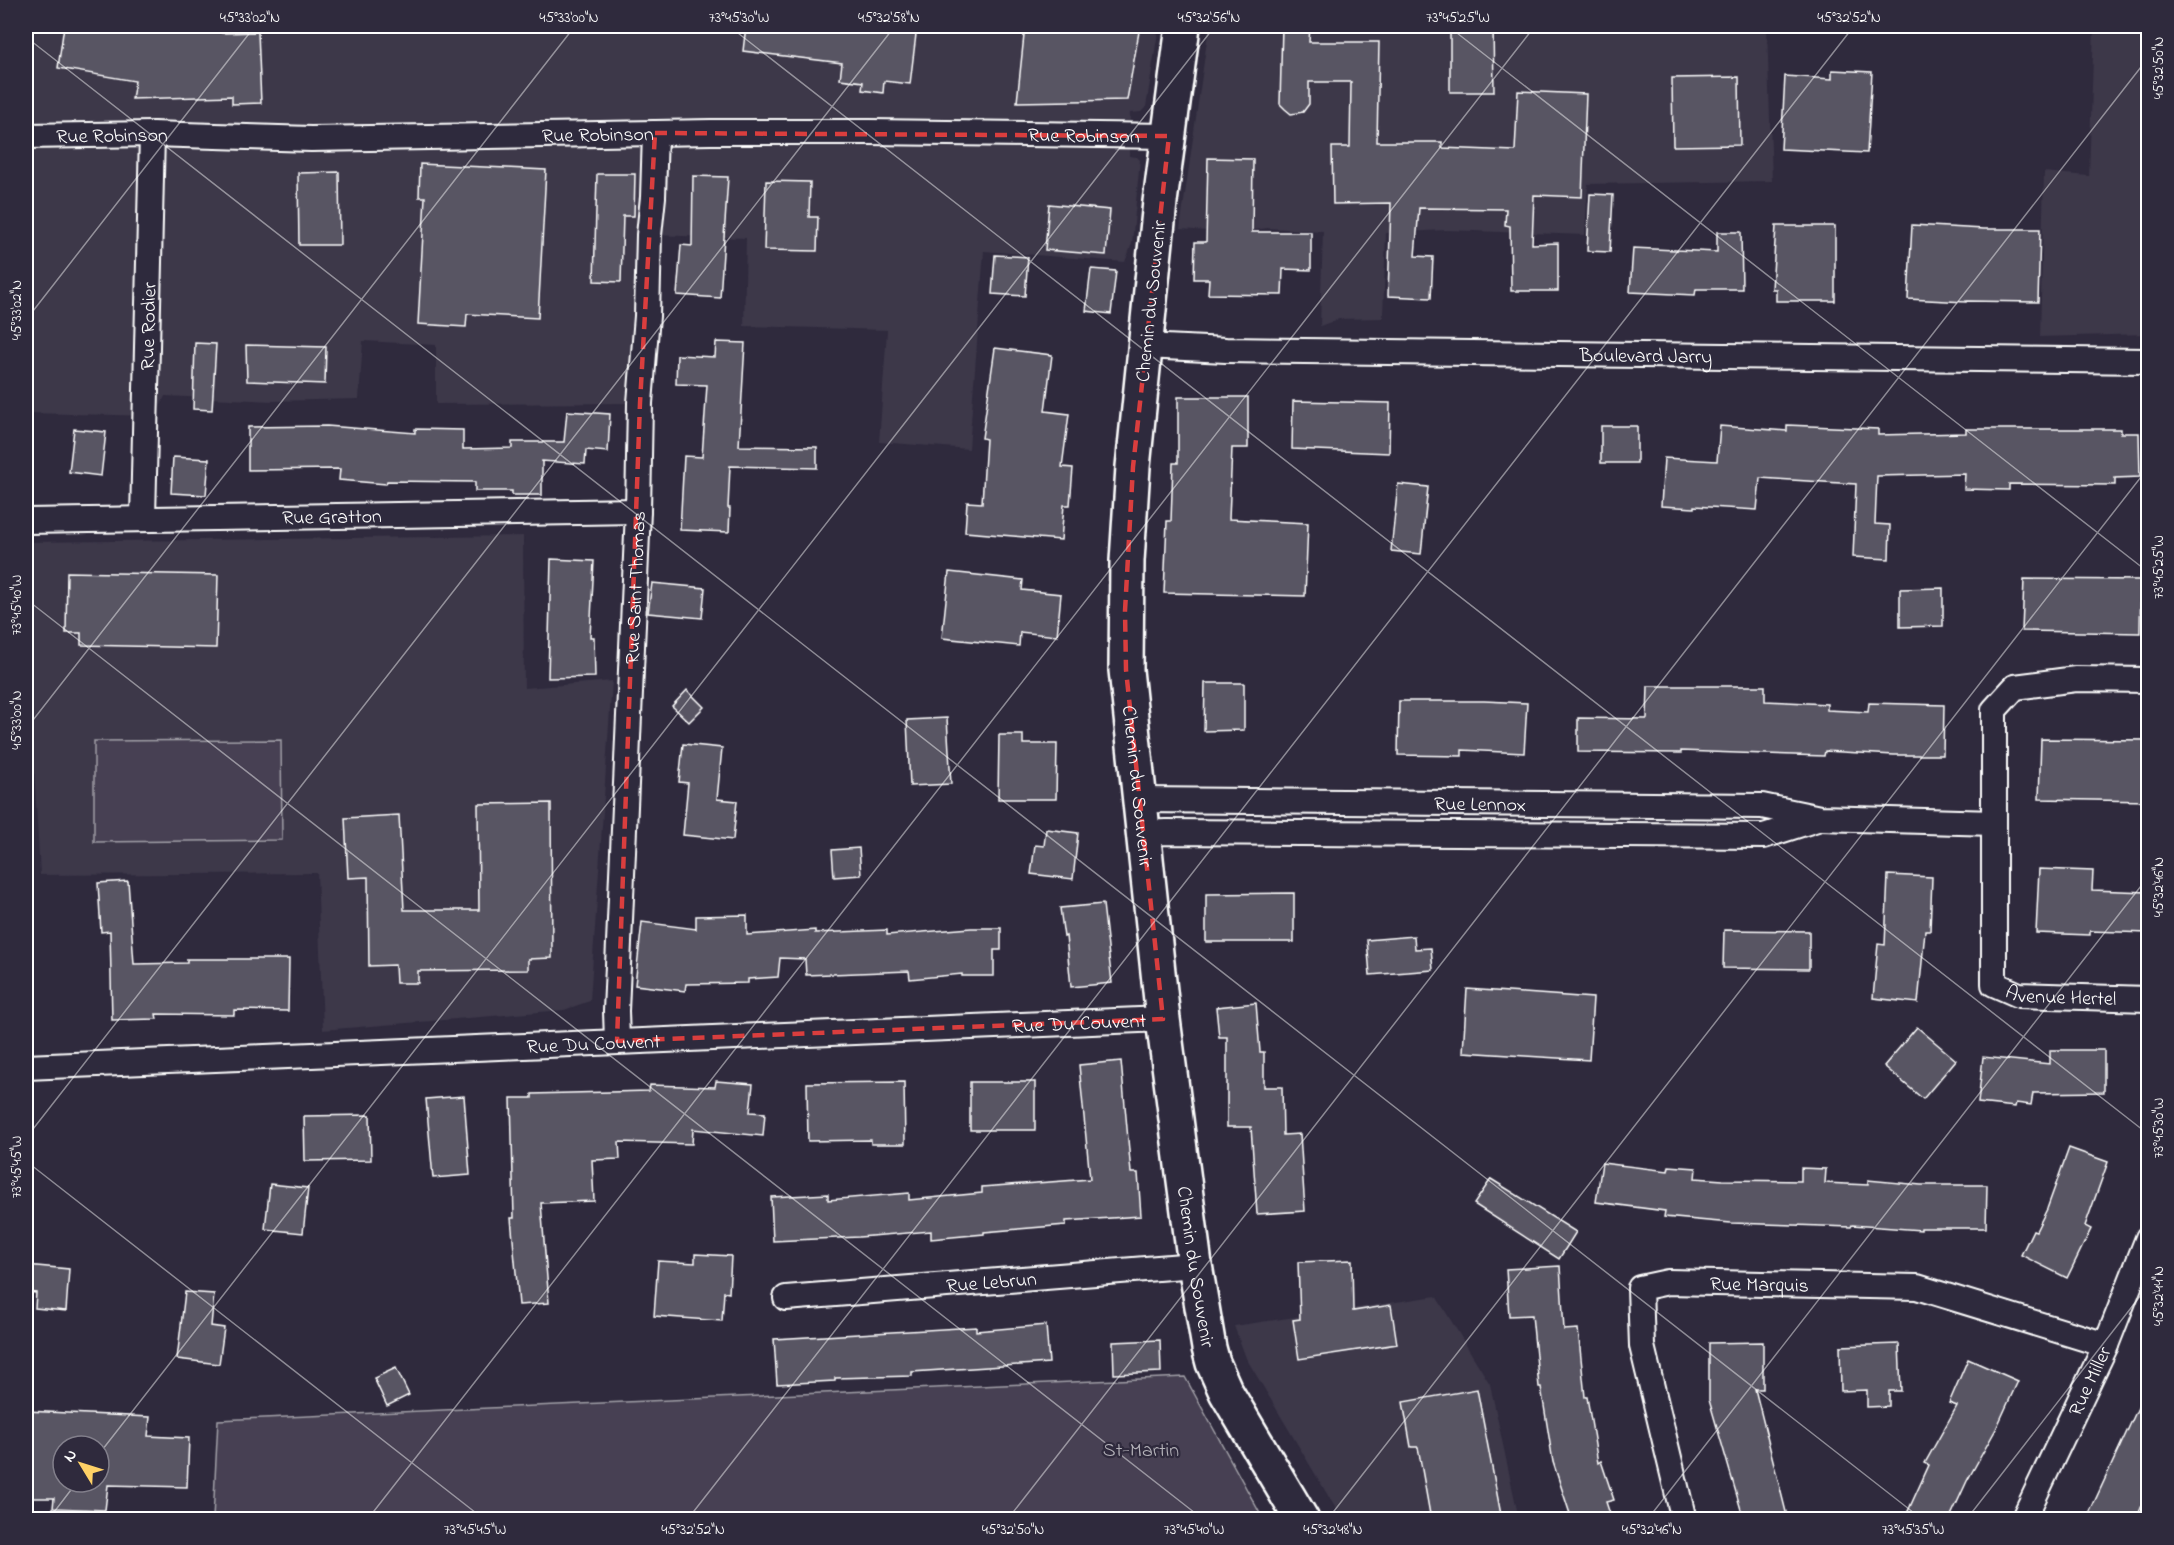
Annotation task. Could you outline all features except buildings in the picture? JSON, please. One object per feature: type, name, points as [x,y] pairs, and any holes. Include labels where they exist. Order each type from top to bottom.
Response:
[{"type":"street","name":"Chemin du Souvenir","points":[[1183,26],[1144,346],[1133,467],[1125,611],[1126,670],[1163,1019],[1195,1265],[1209,1348],[1218,1375],[1236,1409],[1302,1520]]},
{"type":"street","name":"Rue Robinson","points":[[26,136],[152,134],[311,139],[881,132],[1168,136]]},
{"type":"street","name":"Rue Saint Thomas","points":[[617,1041],[617,987],[638,511],[640,403],[647,315],[655,133]]},
{"type":"street","name":"Rue Rodier","points":[[144,518],[152,134]]},
{"type":"street","name":"Boulevard Jarry","points":[[1144,346],[1226,350],[2148,362]]},
{"type":"street","name":"Rue Gratton","points":[[26,521],[638,511]]},
{"type":"street","points":[[1994,823],[1995,710],[2015,687],[2076,679],[2148,680]]},
{"type":"street","name":"Rue Lennox","points":[[1140,800],[1762,806],[1820,818],[1994,823]]},
{"type":"street","name":"Rue Lennox","points":[[1143,833],[1166,831],[1764,836],[1820,818]]},
{"type":"street","name":"Avenue Hertel","points":[[1994,823],[1994,984],[2019,995],[2148,999]]},
{"type":"street","name":"Rue Du Couvent","points":[[26,1067],[1163,1019]]},
{"type":"street","name":"Rue Miller","points":[[2023,1520],[2106,1345],[2148,1238]]},
{"type":"street","name":"Rue Lebrun","points":[[786,1298],[1195,1265]]},
{"type":"street","name":"Rue Marquis","points":[[1684,1520],[1642,1346],[1640,1288],[1668,1282],[1917,1287],[2106,1345]]},
{"type":"highlighted area","points":[[655,133],[1169,136],[1133,467],[1125,611],[1126,670],[1163,1019],[617,1041],[640,403]]},
{"type":"shaded area","points":[[26,26],[1159,26],[1146,107],[1141,112],[1130,113],[1129,156],[1140,160],[1132,244],[1125,262],[984,251],[969,449],[879,442],[887,330],[744,326],[746,238],[649,235],[640,403],[436,404],[436,345],[363,341],[359,399],[271,401],[165,396],[156,416],[26,413]]},
{"type":"shaded area","points":[[1209,26],[1767,26],[1772,181],[1588,184],[1585,235],[1446,230],[1386,233],[1383,318],[1339,319],[1320,326],[1323,231],[1267,228],[1237,233],[1180,229]]},
{"type":"shaded area","points":[[2094,26],[2148,26],[2148,334],[2040,337],[2044,172],[2089,176]]},
{"type":"shaded area","points":[[523,536],[524,688],[612,681],[590,1001],[564,1010],[323,1030],[317,873],[40,875],[30,696],[26,695],[26,542]]},
{"type":"shaded area","points":[[1436,1296],[1490,1384],[1519,1519],[1342,1519],[1246,1358],[1234,1326]]},
{"type":"green space","points":[[281,740],[282,840],[94,842],[94,741]]},
{"type":"green space","name":"St-Martin","points":[[1185,1377],[1263,1519],[213,1519],[218,1420]]}]
